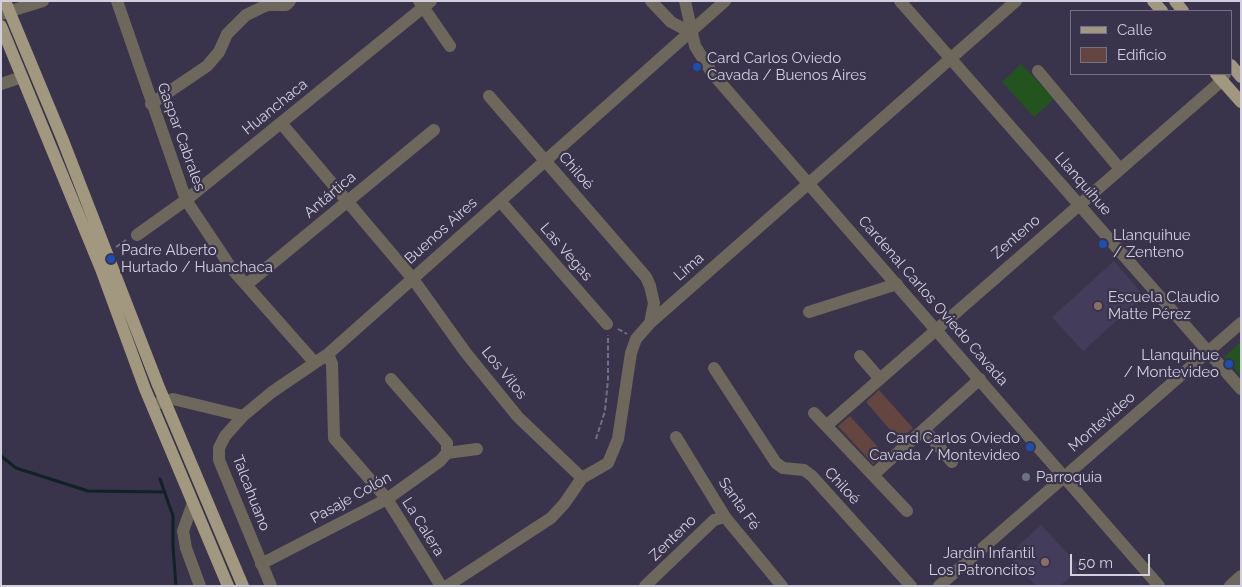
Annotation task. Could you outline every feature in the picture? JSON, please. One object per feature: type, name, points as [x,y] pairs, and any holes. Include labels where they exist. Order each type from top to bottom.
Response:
[{"type":"main road","points":[[5,9],[107,252],[165,400],[243,586]]},
{"type":"main road","points":[[1,26],[101,269],[192,503],[228,586]]},
{"type":"main road","points":[[1232,67],[1241,77]]},
{"type":"main road","points":[[1221,76],[1241,102]]},
{"type":"street","points":[[5,9],[43,1]]},
{"type":"street","name":"Gaspar Cabrales","points":[[117,1],[151,104],[186,200],[232,269],[315,363]]},
{"type":"street","points":[[151,104],[207,66],[218,52],[227,34],[246,15],[267,5],[286,4],[290,1]]},
{"type":"street","points":[[652,1],[671,22],[690,32]]},
{"type":"street","name":"Cardenal Carlos Oviedo Cavada","points":[[685,1],[690,32],[702,59],[712,73],[898,284],[1159,586]]},
{"type":"street","name":"Buenos Aires","points":[[242,416],[272,392],[328,354],[725,1]]},
{"type":"street","name":"Llanquihue","points":[[900,1],[1241,389]]},
{"type":"street","name":"Lima","points":[[446,586],[551,518],[564,504],[582,478],[608,463],[615,451],[636,339],[650,323],[1016,1]]},
{"type":"street","points":[[424,3],[450,46]]},
{"type":"street","name":"Huanchaca","points":[[137,235],[186,200],[282,123],[424,3]]},
{"type":"street","points":[[1038,71],[1120,169]]},
{"type":"street","name":"Zenteno","points":[[826,426],[1120,169],[1221,76]]},
{"type":"street","points":[[1,84],[22,78]]},
{"type":"street","name":"Chiloé","points":[[489,96],[646,277],[654,303],[650,323]]},
{"type":"street","name":"Los Vilos","points":[[282,123],[413,279],[466,353],[518,417],[582,478]]},
{"type":"street","name":"Antártica","points":[[246,285],[434,130]]},
{"type":"street","name":"Las Vegas","points":[[500,201],[607,324]]},
{"type":"street","points":[[809,312],[898,284]]},
{"type":"street","name":"Montevideo","points":[[939,586],[1241,323]]},
{"type":"street","name":"La Calera","points":[[328,354],[332,364],[334,438],[387,499],[440,586]]},
{"type":"street","points":[[860,356],[880,379]]},
{"type":"street","name":"Chiloé","points":[[714,368],[776,463],[783,468],[804,470],[812,476],[911,586]]},
{"type":"street","points":[[391,379],[447,443],[446,452],[477,449]]},
{"type":"street","points":[[873,475],[980,379]]},
{"type":"street","points":[[152,404],[173,400],[210,407],[242,416]]},
{"type":"street","points":[[814,413],[907,511]]},
{"type":"street","name":"Talcahuano","points":[[242,416],[225,436],[220,448],[219,460],[271,586]]},
{"type":"street","points":[[924,429],[952,462]]},
{"type":"street","name":"Santa Fé","points":[[676,437],[725,517],[782,586]]},
{"type":"street","name":"Pasaje Colón","points":[[261,564],[387,499],[440,461],[446,452]]},
{"type":"street","points":[[192,503],[183,532],[186,548],[200,586]]},
{"type":"street","name":"Zenteno","points":[[649,585],[714,520],[725,517]]},
{"type":"street","points":[[1230,586],[1241,576]]},
{"type":"path","points":[[107,252],[137,235]]},
{"type":"path","points":[[596,439],[605,411],[608,379],[607,324],[636,339]]},
{"type":"shaded area","name":"Escuela Claudio Matte Pérez","points":[[1114,261],[1144,296],[1083,351],[1052,317]]},
{"type":"shaded area","name":"Jardín Infantil Los Patroncitos","points":[[1041,525],[1081,568],[1060,586],[1036,586],[1008,555]]},
{"type":"green space","points":[[1021,64],[1054,99],[1034,117],[1002,82]]},
{"type":"green space","points":[[1241,342],[1241,376],[1224,357]]},
{"type":"building","points":[[879,390],[913,428],[899,440],[866,402]]},
{"type":"building","points":[[850,416],[884,454],[873,464],[838,426]]},
{"type":"waterway","points":[[1,456],[16,468],[88,491],[165,492]]},
{"type":"waterway","points":[[160,479],[173,516],[176,586]]},
{"type":"place","name":"Card Carlos Oviedo Cavada / Buenos Aires","points":[[697,67]]},
{"type":"place","name":"Llanquihue / Zenteno","points":[[1103,244]]},
{"type":"place","name":"Padre Alberto Hurtado / Huanchaca","points":[[111,259]]},
{"type":"place","name":"Escuela Claudio Matte Pérez","points":[[1098,306]]},
{"type":"place","name":"Llanquihue / Montevideo","points":[[1229,364]]},
{"type":"place","name":"Card Carlos Oviedo Cavada / Montevideo","points":[[1030,447]]},
{"type":"place","name":"Parroquia","points":[[1026,477]]},
{"type":"place","name":"Jardín Infantil Los Patroncitos","points":[[1045,562]]}]
